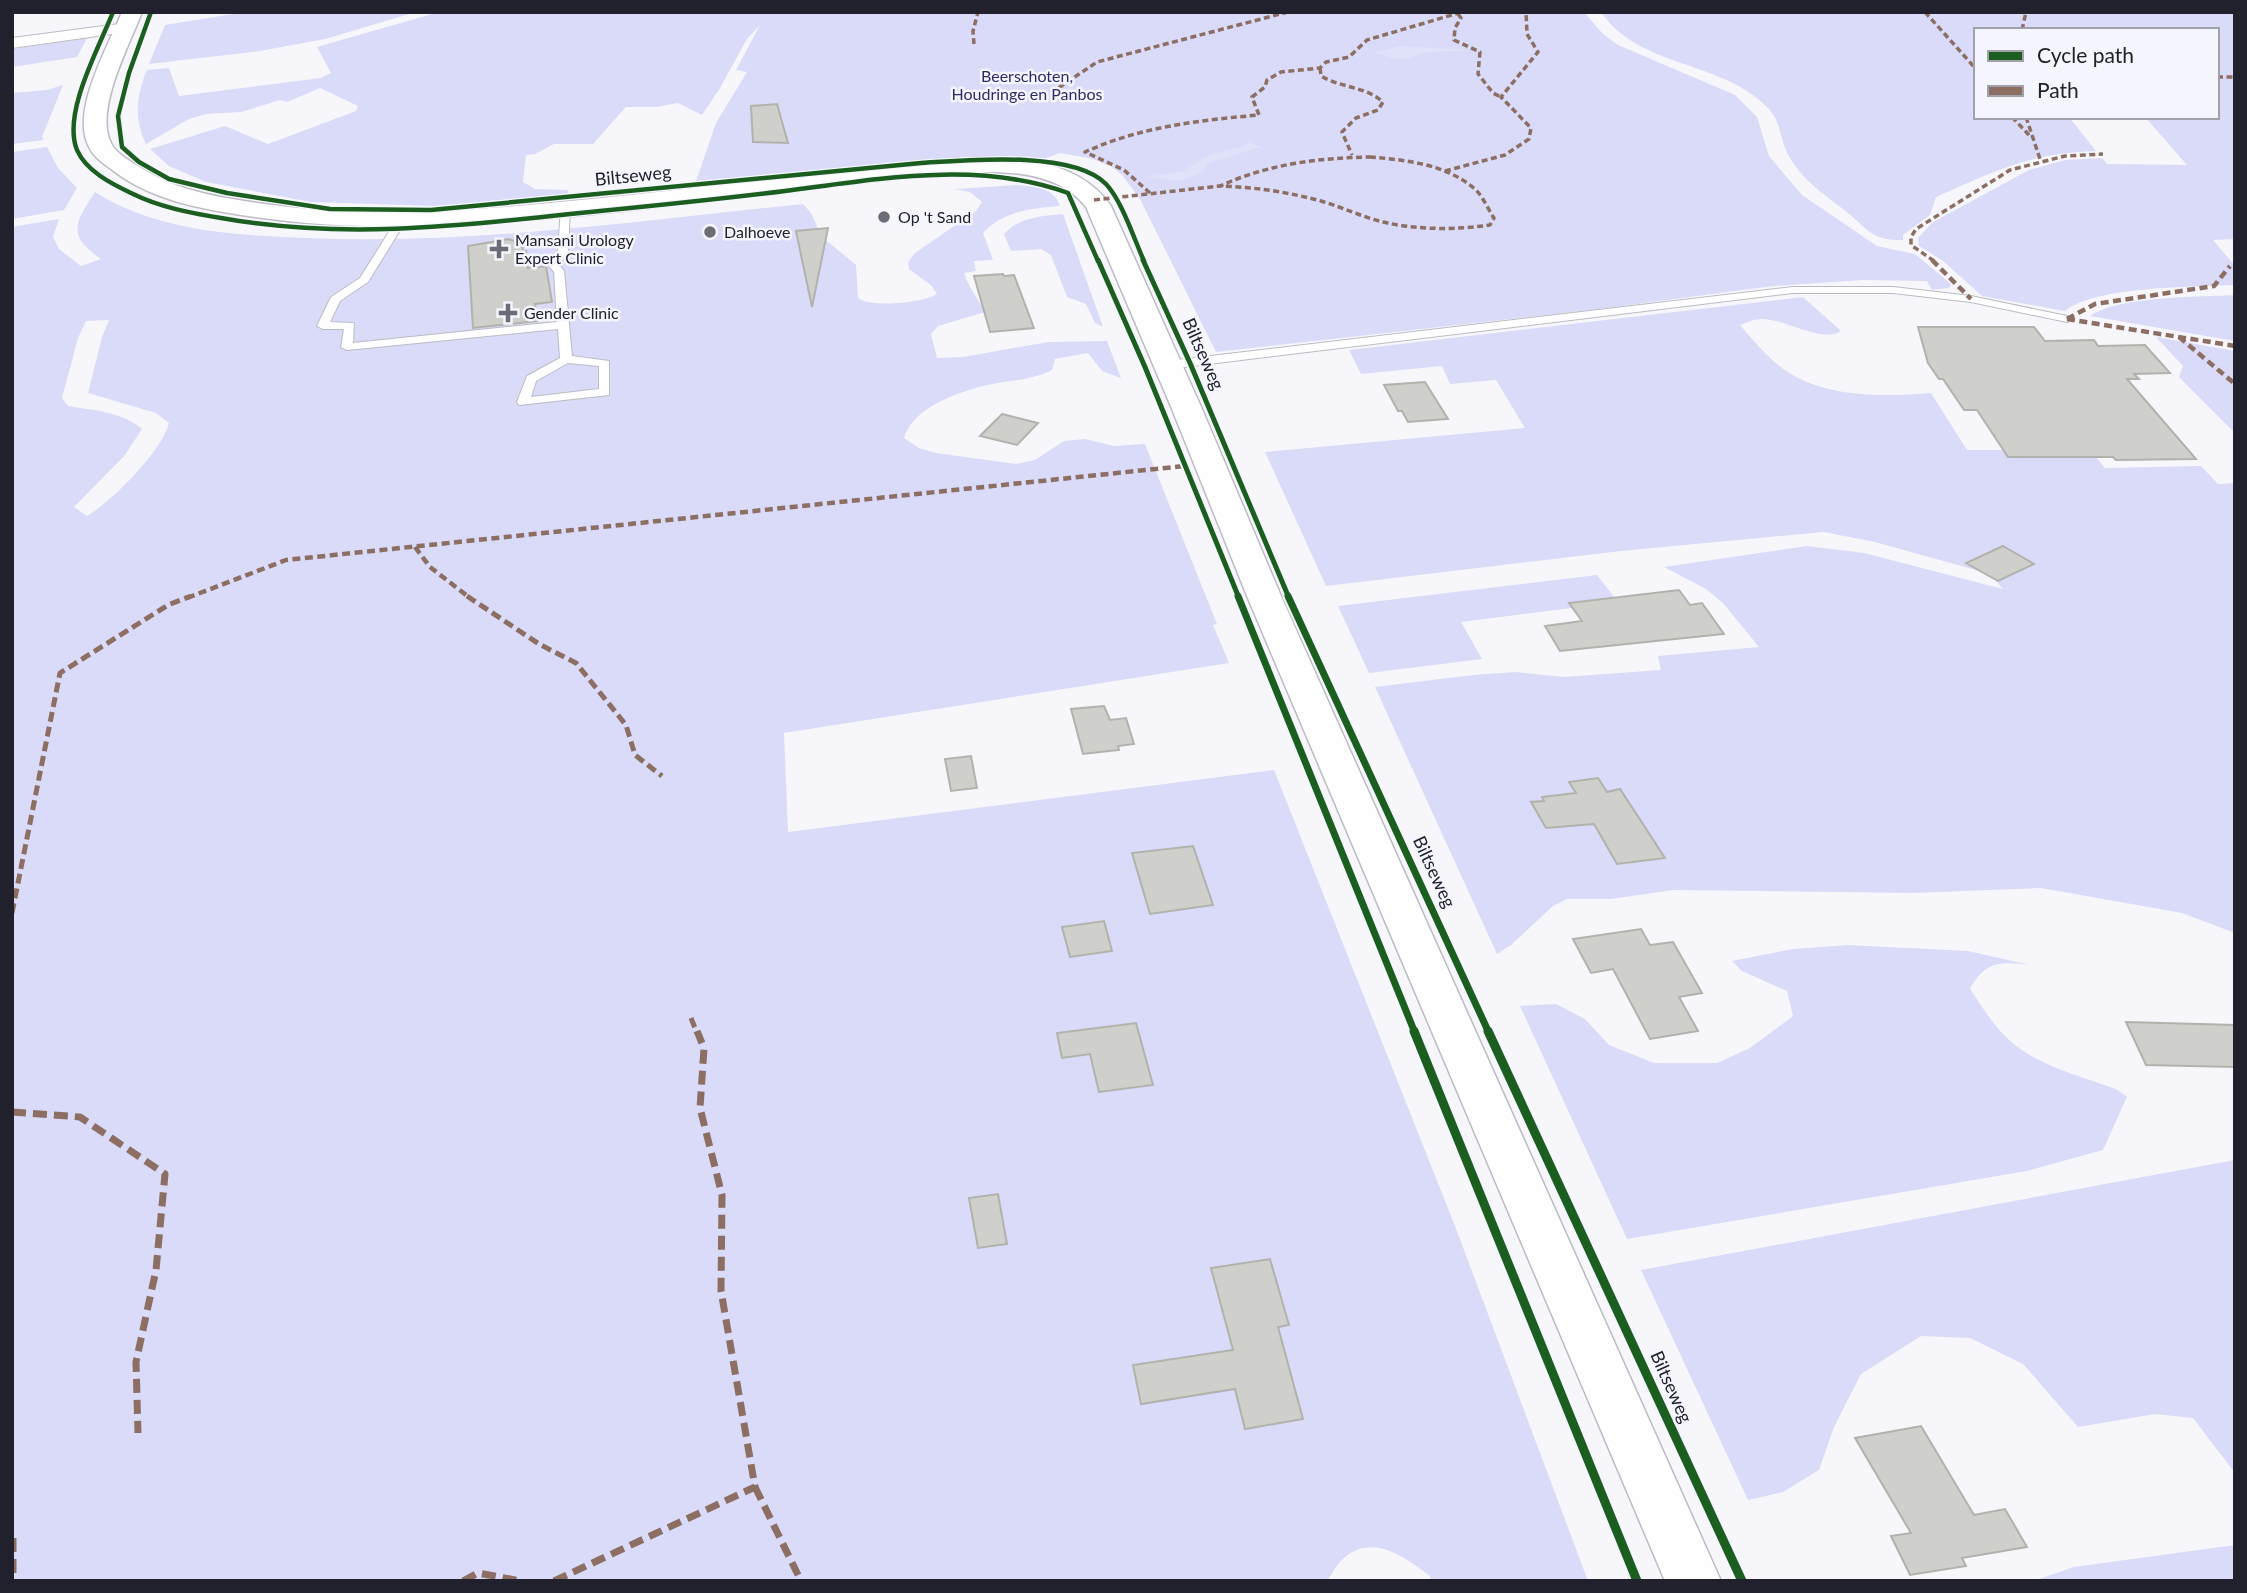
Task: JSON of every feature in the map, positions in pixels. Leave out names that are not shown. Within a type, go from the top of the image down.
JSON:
[{"type":"street","points":[[12,44],[129,20]]},
{"type":"street","name":"Biltseweg","points":[[129,20],[98,103],[94,122],[100,147],[137,178],[181,197],[279,215],[402,219],[565,208],[951,168],[1010,168],[1057,176],[1076,182],[1088,192],[1098,206],[1168,365],[1264,596],[1693,1581]]},
{"type":"lane","points":[[565,208],[563,252],[553,265],[559,271],[566,359]]},
{"type":"lane","points":[[402,219],[364,280],[335,299],[330,307],[323,326],[350,325],[347,347],[562,325]]},
{"type":"lane","points":[[1168,365],[1793,290],[1893,290],[1971,299],[2067,319]]},
{"type":"lane","points":[[566,359],[605,363],[605,392],[523,402],[530,379],[566,359]]},
{"type":"green space","points":[[245,12],[416,12],[325,39],[260,51],[149,64],[165,25]]},
{"type":"green space","name":"Beerschoten, Houdringe en Panbos","points":[[439,12],[1584,12],[1603,34],[1618,45],[1735,95],[1757,117],[1769,156],[1802,195],[1877,246],[1915,254],[1951,284],[1949,288],[1932,290],[1927,281],[1863,280],[1773,286],[1599,309],[1216,352],[1140,199],[1122,175],[1111,166],[1089,158],[1060,153],[1041,160],[1005,156],[696,181],[716,123],[747,72],[736,70],[760,25],[747,39],[702,115],[678,103],[656,107],[626,107],[593,144],[554,144],[535,154],[526,155],[523,182],[535,189],[568,190],[568,194],[436,206],[311,202],[206,182],[169,166],[150,149],[225,126],[268,144],[356,111],[358,106],[320,88],[287,102],[280,100],[241,112],[206,114],[189,119],[146,144],[142,135],[138,107],[147,70],[169,68],[179,96],[321,78],[331,73],[317,47]]},
{"type":"green space","points":[[1601,12],[2235,12],[2235,239],[2213,240],[2235,266],[2235,285],[2121,292],[2079,303],[2065,311],[1982,296],[1943,261],[1919,246],[1918,238],[1933,222],[2029,170],[2065,160],[2102,158],[2107,164],[2187,165],[2147,119],[2219,119],[2219,28],[1974,28],[1974,119],[2071,119],[2096,151],[2051,155],[2013,165],[1936,197],[1930,215],[1903,235],[1903,240],[1883,238],[1870,232],[1809,182],[1790,158],[1771,112],[1747,91],[1636,44],[1617,30]]},
{"type":"green space","points":[[87,38],[77,57],[12,67],[12,49]]},
{"type":"green space","points":[[63,85],[42,137],[44,140],[12,144],[12,93],[47,90]]},
{"type":"green space","points":[[47,147],[58,168],[77,188],[64,210],[12,219],[12,152]]},
{"type":"green space","points":[[1030,186],[1053,195],[1060,206],[1009,215],[983,233],[993,260],[974,261],[976,271],[964,273],[985,312],[938,326],[931,334],[937,358],[963,357],[1048,342],[1107,341],[1121,378],[1102,371],[1088,353],[1055,359],[1052,370],[1044,374],[983,386],[936,404],[916,418],[904,438],[919,448],[936,453],[1016,464],[1035,460],[1064,441],[1085,439],[1114,446],[1145,444],[1217,624],[1213,625],[1229,663],[784,733],[788,832],[1274,770],[1455,1226],[1588,1581],[1432,1581],[1429,1575],[1399,1555],[1388,1550],[1366,1548],[1341,1560],[1327,1581],[12,1581],[12,227],[59,219],[53,237],[59,249],[81,266],[101,259],[82,243],[77,228],[95,192],[144,215],[196,228],[278,237],[368,239],[492,235],[803,204],[811,213],[822,237],[856,265],[858,298],[873,303],[897,303],[920,300],[937,294],[932,286],[909,269],[908,262],[915,253],[976,211],[982,202],[970,192],[954,189]],"holes":[[[109,320],[88,393],[156,413],[169,423],[147,461],[109,499],[87,516],[74,507],[125,455],[142,429],[117,415],[68,406],[62,398],[78,338],[86,321]]]},
{"type":"green space","points":[[1063,214],[1103,327],[1095,323],[1086,304],[1067,297],[1051,255],[1041,249],[1011,251],[1004,234],[1024,221]]},
{"type":"green space","points":[[2235,295],[2235,341],[2090,316],[2103,309],[2139,301]]},
{"type":"green space","points":[[1803,297],[1841,331],[1833,334],[1813,333],[1761,319],[1740,325],[1760,348],[1798,378],[1815,385],[1854,393],[1931,393],[1967,450],[2090,450],[2105,468],[2201,466],[2218,484],[2235,483],[2235,933],[2182,913],[2041,888],[1913,893],[1673,890],[1611,899],[1567,899],[1553,906],[1511,945],[1497,954],[1375,687],[1515,672],[1564,677],[1661,670],[1658,656],[1759,647],[1723,603],[1706,589],[1664,567],[1807,546],[1864,553],[2003,589],[1990,574],[1875,542],[1824,532],[1621,551],[1326,586],[1265,452],[1525,428],[1496,380],[1450,384],[1442,366],[1361,374],[1349,350]]},
{"type":"green space","points":[[2156,337],[2235,351],[2235,433],[2179,377],[2183,366]]},
{"type":"green space","points":[[1597,575],[1618,602],[1461,622],[1482,659],[1369,673],[1338,606]]},
{"type":"green space","points":[[1848,945],[1968,951],[2030,965],[1995,965],[1982,973],[1970,989],[2002,1033],[2026,1053],[2064,1071],[2116,1089],[2127,1097],[2103,1150],[2027,1171],[1627,1239],[1520,1006],[1556,1004],[1585,1019],[1609,1045],[1654,1063],[1717,1063],[1750,1048],[1793,1016],[1787,991],[1742,971],[1732,961],[1793,949]]},
{"type":"green space","points":[[2235,1160],[2235,1473],[2193,1418],[2155,1414],[2078,1427],[2023,1364],[1970,1338],[1921,1336],[1861,1374],[1834,1427],[1819,1470],[1783,1492],[1748,1500],[1641,1270]]},
{"type":"green space","points":[[2235,1545],[2235,1581],[2033,1581],[2074,1567]]},
{"type":"shaded area","points":[[1400,46],[1474,50],[1427,52],[1402,60],[1373,53]]},
{"type":"shaded area","points":[[1248,142],[1261,147],[1209,163],[1202,172],[1180,181],[1146,177],[1183,171],[1210,154],[1242,147]]},
{"type":"building","points":[[777,104],[788,143],[753,142],[751,106]]},
{"type":"building","points":[[828,228],[812,307],[796,231]]},
{"type":"building","points":[[508,239],[522,243],[528,268],[546,266],[552,302],[535,304],[537,321],[473,328],[468,246]]},
{"type":"building","points":[[1014,275],[1034,328],[990,332],[974,276]]},
{"type":"building","points":[[1918,327],[2034,327],[2045,341],[2094,340],[2098,346],[2145,345],[2170,373],[2134,374],[2139,379],[2127,379],[2196,459],[2008,457],[1977,410],[1964,410],[1943,379],[1939,379],[1928,363]]},
{"type":"building","points":[[1425,382],[1448,419],[1408,422],[1402,411],[1398,411],[1384,385]]},
{"type":"building","points":[[1002,414],[1038,423],[1017,445],[980,436]]},
{"type":"building","points":[[2003,546],[2034,564],[1998,581],[1966,563]]},
{"type":"building","points":[[1679,590],[1690,605],[1702,603],[1724,634],[1560,651],[1545,626],[1582,621],[1569,603]]},
{"type":"building","points":[[1104,706],[1110,720],[1126,718],[1134,744],[1118,746],[1119,750],[1083,754],[1071,709]]},
{"type":"building","points":[[971,756],[977,788],[951,791],[945,759]]},
{"type":"building","points":[[1598,778],[1607,792],[1620,789],[1665,858],[1617,864],[1594,824],[1546,828],[1531,802],[1544,801],[1542,797],[1576,793],[1569,782]]},
{"type":"building","points":[[1193,846],[1213,905],[1150,914],[1132,853]]},
{"type":"building","points":[[1104,921],[1112,951],[1070,957],[1062,927]]},
{"type":"building","points":[[1641,929],[1650,945],[1673,942],[1702,993],[1679,997],[1698,1031],[1650,1039],[1613,969],[1591,973],[1573,939]]},
{"type":"building","points":[[2126,1022],[2235,1025],[2235,1067],[2146,1065]]},
{"type":"building","points":[[1136,1023],[1153,1085],[1099,1092],[1090,1054],[1062,1058],[1057,1033]]},
{"type":"building","points":[[998,1194],[1007,1244],[978,1248],[969,1198]]},
{"type":"building","points":[[1270,1259],[1289,1325],[1278,1327],[1303,1419],[1245,1429],[1235,1389],[1141,1404],[1133,1365],[1233,1350],[1211,1268]]},
{"type":"building","points":[[1921,1426],[1974,1515],[2005,1509],[2027,1547],[1962,1558],[1966,1566],[1910,1575],[1891,1536],[1911,1533],[1855,1438]]},
{"type":"marked path","points":[[974,44],[973,31],[978,12]]},
{"type":"marked path","points":[[1051,93],[1097,62],[1288,12]]},
{"type":"marked path","points":[[1150,193],[1124,170],[1085,152],[1104,143],[1193,121],[1259,115],[1252,97],[1265,87],[1267,80],[1281,72],[1320,68],[1326,62],[1349,57],[1367,40],[1462,12]]},
{"type":"marked path","points":[[1445,171],[1505,155],[1529,139],[1531,128],[1501,97],[1538,52],[1527,34],[1526,12]]},
{"type":"marked path","points":[[1925,12],[1974,67]]},
{"type":"marked path","points":[[2022,28],[2026,12]]},
{"type":"marked path","points":[[1458,14],[1461,18],[1455,28],[1454,40],[1480,52],[1478,74],[1493,93],[1501,97]]},
{"type":"marked path","points":[[1320,68],[1321,76],[1328,80],[1369,92],[1383,102],[1378,110],[1356,118],[1342,132],[1352,155]]},
{"type":"marked path","points":[[2219,77],[2235,77]]},
{"type":"marked path","points":[[2014,119],[2029,135]]},
{"type":"marked path","points":[[2027,119],[2041,162]]},
{"type":"marked path","points":[[1971,299],[1935,262],[1911,245],[1911,237],[1916,229],[2010,170],[2065,156],[2103,154]]},
{"type":"marked path","points":[[1094,200],[1220,186],[1253,187],[1321,201],[1383,222],[1416,227],[1467,228],[1490,225],[1494,218],[1477,191],[1448,172],[1412,161],[1370,157],[1326,158],[1285,164],[1248,174],[1220,186]]},
{"type":"marked path","points":[[2067,319],[2095,304],[2214,286],[2230,266]]},
{"type":"marked path","points":[[2067,319],[2235,346]]},
{"type":"marked path","points":[[2179,337],[2235,384]]},
{"type":"marked path","points":[[12,913],[60,673],[168,605],[286,560],[1184,466]]},
{"type":"marked path","points":[[415,547],[430,567],[452,586],[539,644],[576,663],[626,725],[635,755],[662,776]]},
{"type":"marked path","points":[[554,1581],[755,1487],[721,1291],[722,1195],[700,1108],[704,1048],[691,1018]]},
{"type":"marked path","points":[[12,1112],[80,1117],[165,1174],[156,1270],[136,1362],[138,1433]]},
{"type":"marked path","points":[[755,1487],[801,1581]]},
{"type":"marked path","points":[[13,1538],[13,1581]]},
{"type":"marked path","points":[[463,1581],[478,1573],[521,1581]]},
{"type":"cycle path","points":[[113,12],[73,120],[72,131],[78,151],[107,182],[145,200],[191,213],[242,222],[295,227],[390,230],[505,221],[910,177],[999,176],[1037,182],[1068,193],[1145,367],[1637,1581]]},
{"type":"cycle path","points":[[151,12],[129,73],[118,116],[122,147],[139,162],[169,179],[227,193],[330,209],[431,210],[921,163],[989,160],[1042,162],[1066,166],[1087,172],[1104,182],[1116,200],[1190,363],[1287,594],[1742,1581]]},
{"type":"place","name":"Op 't Sand","points":[[884,217]]},
{"type":"place","name":"Dalhoeve","points":[[710,232]]},
{"type":"place","name":"Mansani Urology Expert Clinic","points":[[499,249]]},
{"type":"place","name":"Gender Clinic","points":[[508,313]]}]
